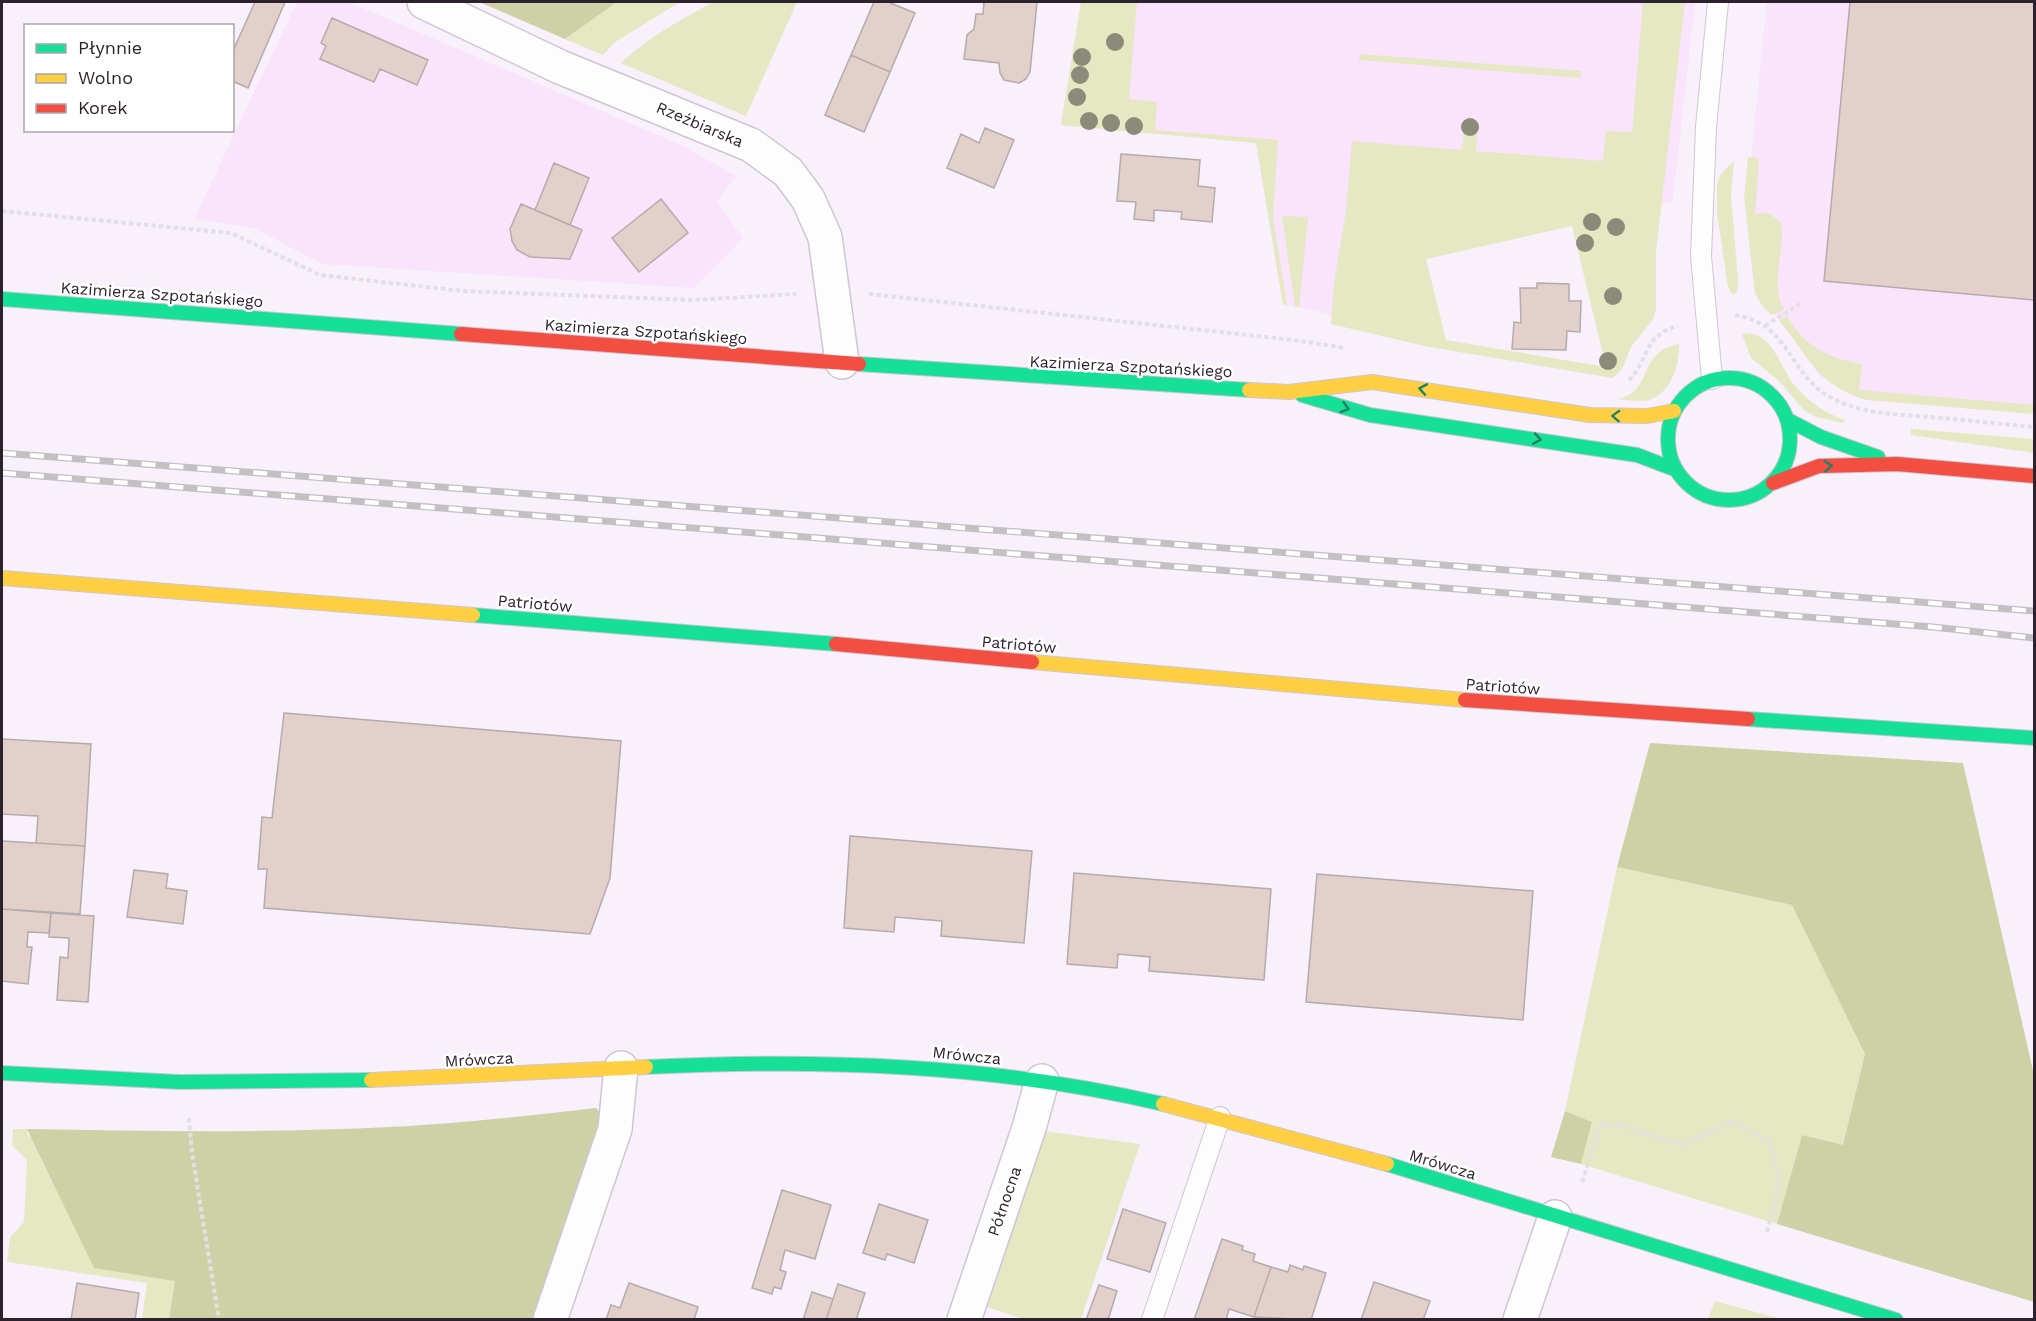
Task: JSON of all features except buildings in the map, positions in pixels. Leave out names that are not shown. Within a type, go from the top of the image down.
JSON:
[{"type":"main road","name":"Kazimierza Szpotańskiego","points":[[2,299],[842,362],[1289,392],[1372,382],[1590,415],[1647,416],[1674,411]]},
{"type":"main road","points":[[1773,483],[1785,465],[1791,443],[1788,420],[1777,399],[1760,385],[1738,377],[1712,379],[1690,391],[1674,411],[1669,423],[1668,449],[1674,469],[1690,487],[1710,497],[1732,500],[1754,495],[1773,483],[1819,466],[1897,464],[2034,476]]},
{"type":"main road","name":"Kazimierza Szpotańskiego","points":[[1289,392],[1370,415],[1637,455],[1674,469]]},
{"type":"main road","points":[[1788,420],[1821,437],[1897,464]]},
{"type":"main road","name":"Patriotów","points":[[2,578],[753,637],[1475,701],[2034,738]]},
{"type":"main road","name":"Mrówcza","points":[[2,1073],[140,1083],[315,1082],[621,1068],[834,1062],[928,1067],[1042,1081],[1154,1101],[1220,1117],[1896,1320]]},
{"type":"street","name":"Rzeźbiarska","points":[[424,2],[560,67],[751,145],[788,171],[808,199],[825,237],[842,362]]},
{"type":"street","points":[[550,1320],[615,1129],[621,1068]]},
{"type":"street","name":"Północna","points":[[964,1320],[1029,1128],[1042,1081]]},
{"type":"street","points":[[1520,1320],[1555,1217]]},
{"type":"lane","points":[[1712,379],[1701,256],[1706,127],[1718,2]]},
{"type":"lane","points":[[1152,1320],[1220,1117]]},
{"type":"path","points":[[2,211],[231,233],[320,275],[462,291],[693,300],[833,291],[1294,340],[1348,348]]},
{"type":"path","points":[[1765,326],[1800,304]]},
{"type":"path","points":[[1622,387],[1637,372],[1643,355],[1655,336],[1674,327],[1736,315],[1756,320],[1765,326],[1783,342],[1806,378],[1828,396],[1862,410],[2034,427]]},
{"type":"path","points":[[189,1118],[219,1320]]},
{"type":"path","points":[[1582,1182],[1601,1125],[1619,1125],[1682,1145],[1733,1121],[1769,1142],[1778,1166],[1780,1181],[1767,1232]]},
{"type":"shaded area","points":[[297,2],[349,2],[683,146],[736,176],[717,202],[743,238],[694,288],[322,264],[254,228],[194,219]]},
{"type":"shaded area","points":[[1081,2],[1695,2],[1673,201],[1427,259],[1334,315],[1283,304],[1256,143],[1061,125]]},
{"type":"shaded area","points":[[1767,2],[2034,2],[2034,414],[1867,400],[1851,395],[1819,375],[1765,300],[1759,285],[1750,169]]},
{"type":"green space","points":[[479,2],[617,2],[565,39]]},
{"type":"green space","points":[[617,2],[680,2],[615,42],[603,55],[565,39]]},
{"type":"green space","points":[[713,2],[797,2],[746,116],[621,63],[654,37]]},
{"type":"green space","points":[[1081,2],[1137,2],[1129,99],[1157,102],[1155,130],[1278,140],[1273,217],[1287,305],[1283,304],[1256,143],[1061,125]]},
{"type":"green space","points":[[1643,2],[1685,2],[1656,252],[1656,309],[1653,319],[1631,347],[1622,369],[1613,378],[1429,347],[1331,324],[1334,283],[1346,211],[1352,141],[1462,150],[1465,122],[1478,123],[1476,151],[1603,161],[1606,131],[1632,132]],"holes":[[[1572,226],[1606,367],[1446,340],[1426,259]]]},
{"type":"green space","points":[[1360,54],[1581,71],[1580,78],[1359,60]]},
{"type":"green space","points":[[1748,157],[1758,158],[1759,163],[1755,214],[1769,213],[1781,223],[1778,289],[1784,310],[1772,315],[1763,307],[1755,293],[1744,197]]},
{"type":"green space","points":[[1734,161],[1731,195],[1738,280],[1737,292],[1733,295],[1728,287],[1717,213],[1717,185],[1720,175]]},
{"type":"green space","points":[[1282,216],[1308,217],[1299,307],[1295,307]]},
{"type":"green space","points":[[1787,316],[1801,335],[1818,349],[1839,359],[1862,364],[1859,390],[2034,405],[2034,414],[1867,400],[1849,393],[1824,378],[1779,321]]},
{"type":"green space","points":[[1742,334],[1753,334],[1768,343],[1800,392],[1824,410],[1845,420],[1843,423],[1816,417],[1804,410],[1779,381],[1751,358]]},
{"type":"green space","points":[[1679,344],[1676,369],[1663,392],[1645,401],[1618,399],[1629,395],[1637,388],[1656,355]]},
{"type":"green space","points":[[1911,429],[2034,439],[2034,453],[1911,435]]},
{"type":"green space","points":[[1650,743],[1963,763],[2034,1075],[2034,1302],[1777,1224],[1802,1135],[1843,1145],[1865,1054],[1792,905],[1617,867]]},
{"type":"green space","points":[[1617,867],[1792,905],[1865,1054],[1843,1146],[1802,1135],[1777,1224],[1581,1164],[1592,1122],[1565,1111]]},
{"type":"green space","points":[[596,1108],[604,1117],[535,1320],[169,1319],[175,1281],[94,1268],[27,1129],[223,1131],[374,1128],[469,1122]]},
{"type":"green space","points":[[1565,1111],[1592,1122],[1581,1164],[1551,1157]]},
{"type":"green space","points":[[13,1129],[27,1129],[27,1134],[176,1281],[169,1319],[142,1319],[147,1283],[7,1262],[10,1237],[24,1222],[27,1160],[12,1145]]},
{"type":"green space","points":[[1043,1131],[1140,1144],[1081,1319],[1024,1319],[986,1307]]},
{"type":"green space","points":[[1715,1301],[1781,1319],[1708,1319]]},
{"type":"railway","points":[[2,453],[2034,611]]},
{"type":"railway","points":[[2,473],[1933,627],[2034,638]]},
{"type":"traffic: fast","points":[[2,299],[461,334]]},
{"type":"traffic: fast","points":[[859,364],[1249,390]]},
{"type":"traffic: fast","points":[[1729,378],[1752,382],[1772,396],[1786,416],[1790,439],[1786,462],[1772,482],[1752,496],[1729,500],[1706,496],[1686,482],[1672,462],[1668,439],[1672,416],[1686,396],[1706,382],[1729,378]]},
{"type":"traffic: fast","points":[[1302,395],[1370,415],[1637,455],[1674,469]]},
{"type":"traffic: fast","points":[[1788,420],[1821,437],[1878,457]]},
{"type":"traffic: fast","points":[[473,615],[836,644]]},
{"type":"traffic: fast","points":[[1748,719],[2034,738]]},
{"type":"traffic: fast","points":[[646,1067],[776,1064],[906,1068],[1035,1080],[1163,1104]]},
{"type":"traffic: fast","points":[[2,1073],[180,1082],[371,1080]]},
{"type":"traffic: fast","points":[[1387,1164],[1896,1320]]},
{"type":"traffic: slow","points":[[1249,390],[1289,392],[1372,382],[1590,415],[1647,416],[1674,411]]},
{"type":"traffic: slow","points":[[2,578],[473,615]]},
{"type":"traffic: slow","points":[[1032,662],[1465,700]]},
{"type":"traffic: slow","points":[[371,1080],[646,1067]]},
{"type":"traffic: slow","points":[[1163,1104],[1387,1164]]},
{"type":"traffic: jam","points":[[461,334],[859,364]]},
{"type":"traffic: jam","points":[[1773,483],[1819,466],[1897,464],[2034,476]]},
{"type":"traffic: jam","points":[[836,644],[1032,662]]},
{"type":"traffic: jam","points":[[1465,700],[1748,719]]}]
